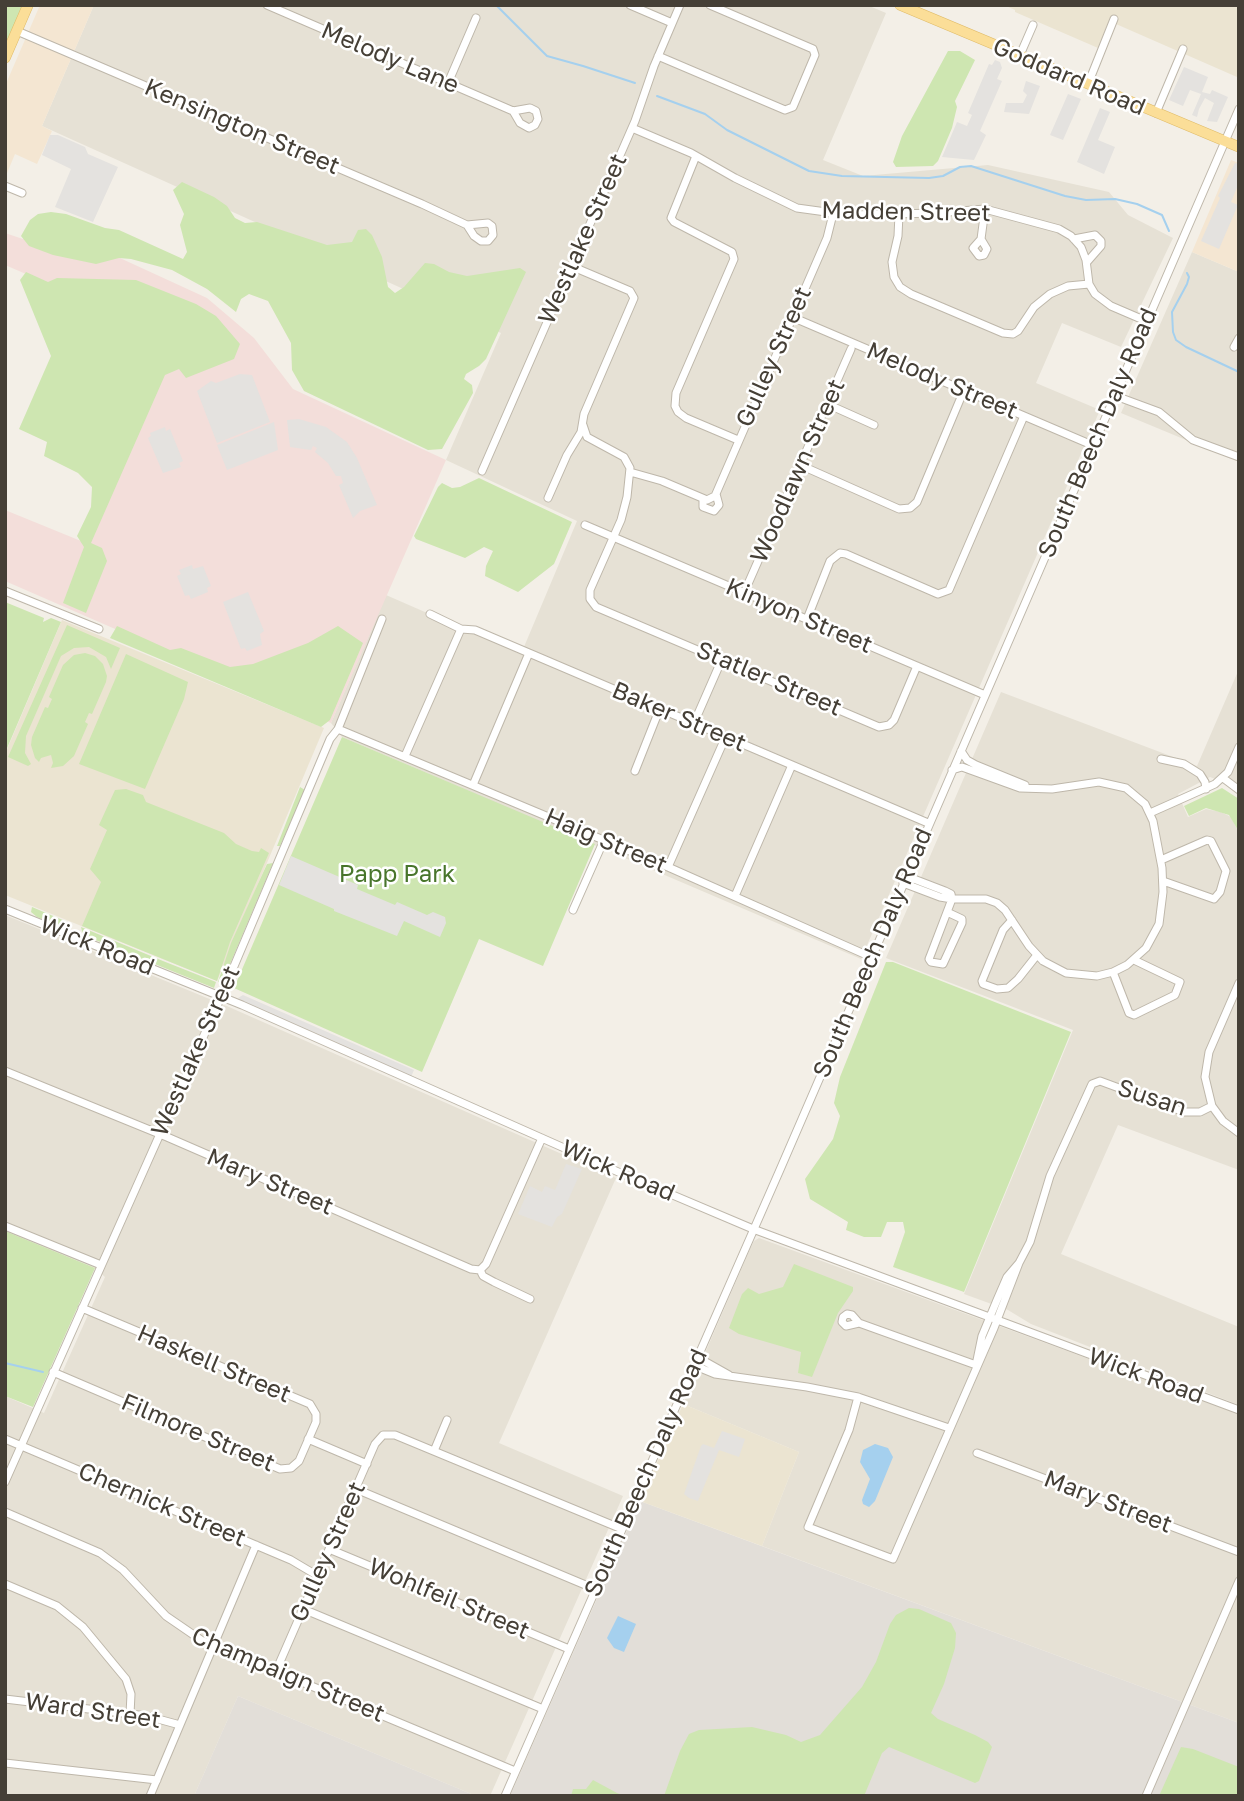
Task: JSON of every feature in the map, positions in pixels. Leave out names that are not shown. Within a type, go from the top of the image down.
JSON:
[{"type":"main road","points":[[5,58],[27,5]]},
{"type":"main road","name":"Goddard Road","points":[[900,5],[1239,147]]},
{"type":"street","name":"Melody Lane","points":[[267,5],[513,111]]},
{"type":"street","points":[[630,5],[672,23]]},
{"type":"street","name":"Westlake Street","points":[[482,471],[632,128],[680,5]]},
{"type":"street","points":[[658,56],[785,110],[789,109],[794,104],[815,55],[812,48],[710,5]]},
{"type":"street","points":[[448,83],[476,18]]},
{"type":"street","points":[[1088,84],[1114,19]]},
{"type":"street","points":[[1020,55],[1033,25]]},
{"type":"street","name":"Kensington Street","points":[[17,31],[467,225]]},
{"type":"street","points":[[1156,113],[1182,49]]},
{"type":"street","name":"South Beech Daly Road","points":[[505,1796],[1239,109]]},
{"type":"street","name":"Madden Street","points":[[632,128],[696,156],[791,206],[833,214],[900,214],[985,209],[1059,229],[1074,239],[1095,235],[1101,241],[1101,246],[1087,262]]},
{"type":"street","points":[[696,156],[671,215],[672,220],[732,252],[734,256],[676,393],[675,405],[678,412],[686,418],[738,440]]},
{"type":"street","points":[[5,186],[22,193]]},
{"type":"street","points":[[981,239],[985,209]]},
{"type":"street","name":"Gulley Street","points":[[630,472],[710,498],[827,238],[833,214]]},
{"type":"street","points":[[900,214],[892,267],[900,287],[911,295],[1003,334],[1018,331],[1034,307],[1050,294],[1068,286],[1089,284]]},
{"type":"street","points":[[1074,239],[1083,251],[1089,284],[1095,294],[1105,303],[1146,321]]},
{"type":"street","points":[[572,266],[630,291],[634,300],[584,414],[583,425],[584,434],[591,440],[624,457],[629,463],[625,506],[614,537]]},
{"type":"street","name":"Melody Street","points":[[792,317],[1092,444]]},
{"type":"street","points":[[1234,347],[1239,338]]},
{"type":"street","name":"Woodlawn Street","points":[[744,593],[851,349]]},
{"type":"street","points":[[800,465],[899,509],[910,508],[917,502],[964,390]]},
{"type":"street","points":[[1113,395],[1158,412],[1193,440],[1239,457]]},
{"type":"street","points":[[827,404],[874,425]]},
{"type":"street","points":[[807,619],[830,561],[840,553],[938,594],[949,590],[1024,416]]},
{"type":"street","points":[[548,498],[583,425]]},
{"type":"street","name":"Kinyon Street","points":[[585,525],[985,695]]},
{"type":"street","name":"Statler Street","points":[[614,537],[590,590],[590,599],[598,608],[881,727],[889,726],[894,720],[916,666]]},
{"type":"street","points":[[5,591],[99,629]]},
{"type":"street","name":"Baker Street","points":[[430,614],[461,629],[475,630],[928,823]]},
{"type":"street","name":"Westlake Street","points":[[5,1482],[221,997],[383,620]]},
{"type":"street","points":[[405,756],[461,629]]},
{"type":"street","points":[[474,785],[528,653]]},
{"type":"street","points":[[694,723],[722,659]]},
{"type":"street","points":[[635,771],[660,708]]},
{"type":"street","name":"Haig Street","points":[[338,729],[668,867],[872,957]]},
{"type":"street","points":[[668,867],[726,736]]},
{"type":"street","points":[[1150,813],[1206,789],[1223,778],[1233,765],[1239,747]]},
{"type":"street","points":[[961,751],[967,760],[976,765],[1032,788]]},
{"type":"street","points":[[1161,759],[1184,764],[1200,775],[1206,789]]},
{"type":"street","points":[[735,896],[792,765]]},
{"type":"street","points":[[904,879],[940,897],[993,901],[1005,910],[1037,955],[1058,970],[1074,975],[1097,976],[1113,972],[1134,960],[1152,939],[1159,924],[1163,881],[1161,860],[1150,813],[1136,795],[1116,784],[1099,782],[1052,789],[1032,788],[1010,786],[962,767],[952,770]]},
{"type":"street","points":[[1223,778],[1239,790]]},
{"type":"street","points":[[1161,860],[1207,840],[1211,841],[1226,871],[1220,892],[1214,899],[1163,881]]},
{"type":"street","points":[[573,910],[604,841]]},
{"type":"street","points":[[947,912],[962,919],[962,923],[943,964],[940,965],[929,959],[952,898]]},
{"type":"street","name":"Wick Road","points":[[5,909],[221,997],[753,1228],[1239,1410]]},
{"type":"street","points":[[1012,920],[1003,930],[983,984],[997,989],[1008,988],[1037,955]]},
{"type":"street","points":[[1113,972],[1129,1013],[1134,1015],[1175,995],[1180,982],[1134,960]]},
{"type":"street","points":[[1212,1106],[1205,1085],[1206,1063],[1239,983]]},
{"type":"street","name":"Mary Street","points":[[5,1071],[160,1134],[471,1269],[480,1270],[483,1276],[530,1298]]},
{"type":"street","name":"Susan","points":[[993,1319],[1037,1223],[1050,1176],[1089,1087],[1094,1082],[1103,1082],[1184,1112],[1200,1112],[1212,1106],[1223,1121],[1239,1133]]},
{"type":"street","points":[[480,1270],[486,1264],[542,1138]]},
{"type":"street","points":[[5,1226],[101,1265]]},
{"type":"street","name":"Haskell Street","points":[[82,1308],[310,1404],[317,1418],[308,1439]]},
{"type":"street","points":[[858,1397],[849,1430],[808,1527],[892,1559],[976,1365],[982,1336],[993,1319]]},
{"type":"street","points":[[859,1323],[976,1365]]},
{"type":"street","points":[[697,1357],[733,1377]]},
{"type":"street","points":[[693,1365],[715,1374],[858,1397],[949,1428]]},
{"type":"street","name":"Filmore Street","points":[[53,1372],[280,1469],[288,1469],[297,1464],[308,1439],[367,1464]]},
{"type":"street","points":[[447,1420],[434,1451],[622,1530]]},
{"type":"street","name":"Gulley Street","points":[[276,1671],[376,1441],[383,1435],[395,1434],[434,1451]]},
{"type":"street","name":"Chernick Street","points":[[5,1439],[291,1560],[318,1576]]},
{"type":"street","name":"Mary Street","points":[[977,1453],[1239,1552]]},
{"type":"street","points":[[356,1489],[595,1589]]},
{"type":"street","name":"Champaign Street","points":[[5,1512],[100,1553],[122,1570],[172,1622],[193,1636],[515,1771]]},
{"type":"street","points":[[150,1796],[256,1545]]},
{"type":"street","name":"Wohlfeil Street","points":[[329,1549],[569,1649]]},
{"type":"street","points":[[1146,1796],[1239,1581]]},
{"type":"street","points":[[5,1584],[57,1606],[83,1627],[122,1671],[131,1694],[130,1714]]},
{"type":"street","points":[[303,1609],[543,1709]]},
{"type":"street","name":"Ward Street","points":[[5,1699],[157,1717],[180,1726]]},
{"type":"street","points":[[5,1763],[157,1780]]},
{"type":"shaded area","points":[[40,5],[94,5],[42,126],[52,131],[37,164],[15,154],[5,178],[5,86]]},
{"type":"shaded area","points":[[94,5],[867,5],[886,13],[823,160],[863,176],[988,165],[1109,192],[1128,215],[1173,238],[1121,347],[1062,323],[1036,383],[1100,410],[861,959],[342,737],[331,723],[386,595],[521,654],[577,521],[446,460],[501,333],[42,126]]},
{"type":"shaded area","points":[[1004,5],[1239,5],[1239,74],[1237,77],[1116,24],[1105,51]]},
{"type":"shaded area","points":[[995,60],[1000,62],[1002,68],[997,79],[1002,81],[980,131],[986,135],[974,160],[942,157],[957,122],[967,126],[972,115],[968,113],[989,64],[992,65]]},
{"type":"shaded area","points":[[1184,67],[1208,77],[1202,92],[1210,94],[1212,90],[1228,97],[1217,122],[1207,121],[1214,103],[1205,98],[1197,117],[1192,115],[1201,94],[1190,90],[1183,106],[1169,100]]},
{"type":"shaded area","points":[[1026,81],[1040,86],[1029,114],[1004,112],[1006,103],[1023,103],[1027,95],[1023,91]]},
{"type":"shaded area","points":[[1068,94],[1081,99],[1063,140],[1050,135]]},
{"type":"shaded area","points":[[1100,108],[1110,112],[1098,140],[1115,147],[1104,174],[1077,162]]},
{"type":"shaded area","points":[[50,135],[58,135],[85,147],[88,154],[118,167],[93,222],[55,207],[71,169],[42,155]]},
{"type":"shaded area","points":[[1231,160],[1239,163],[1239,272],[1192,252]]},
{"type":"shaded area","points":[[1235,163],[1239,164],[1239,183],[1231,202],[1238,205],[1219,249],[1201,241],[1220,198],[1218,196]]},
{"type":"shaded area","points":[[35,219],[207,298],[254,338],[293,389],[446,460],[331,723],[5,581],[5,510],[81,541],[154,385],[47,283],[5,265],[5,233],[23,239]]},
{"type":"shaded area","points":[[1192,252],[1239,272],[1239,462],[1121,413]]},
{"type":"shaded area","points":[[240,374],[252,375],[270,422],[217,443],[197,391],[211,381],[216,383]]},
{"type":"shaded area","points":[[299,419],[326,427],[347,442],[357,458],[377,505],[360,511],[353,518],[339,485],[343,483],[341,476],[336,476],[328,463],[315,452],[317,448],[313,446],[311,450],[290,447],[287,420]]},
{"type":"shaded area","points":[[274,422],[278,450],[227,470],[217,445]]},
{"type":"shaded area","points":[[165,427],[166,431],[170,429],[183,461],[179,463],[181,467],[163,473],[148,438],[150,433]]},
{"type":"shaded area","points":[[192,565],[193,569],[203,566],[211,586],[207,588],[208,592],[191,599],[189,595],[185,596],[177,576],[181,574],[179,570]]},
{"type":"shaded area","points":[[248,592],[264,631],[260,634],[262,645],[247,651],[245,648],[241,649],[223,602]]},
{"type":"shaded area","points":[[62,620],[324,728],[217,981],[5,895],[5,754]]},
{"type":"shaded area","points":[[1239,669],[1239,788],[1210,777],[1178,794],[1188,817],[1206,809],[1221,812],[1231,817],[1239,833],[1239,1170],[1118,1125],[1061,1254],[1239,1327],[1239,1405],[1031,1324],[1008,1310],[964,1294],[1073,1030],[886,958],[1001,692],[1197,766]]},
{"type":"shaded area","points":[[291,856],[358,885],[357,889],[395,905],[397,902],[427,915],[433,912],[445,917],[446,923],[440,937],[404,921],[397,936],[279,885]]},
{"type":"shaded area","points":[[5,915],[229,1007],[616,1178],[499,1443],[623,1496],[490,1796],[476,1796],[238,1696],[194,1796],[5,1795],[5,1396],[44,1413],[105,1277],[95,1268],[5,1231]]},
{"type":"shaded area","points":[[243,995],[414,1070],[411,1077],[247,1004],[238,998]]},
{"type":"shaded area","points":[[566,1164],[582,1169],[562,1214],[557,1217],[552,1227],[518,1214],[530,1186],[542,1192],[545,1186],[555,1190]]},
{"type":"shaded area","points":[[759,1238],[1239,1414],[1239,1723],[762,1546],[799,1452],[683,1404],[750,1249]]},
{"type":"shaded area","points":[[683,1404],[799,1452],[762,1546],[640,1501]]},
{"type":"shaded area","points":[[722,1431],[745,1439],[739,1457],[719,1450],[698,1501],[689,1498],[684,1494],[701,1446],[703,1444],[714,1448]]},
{"type":"shaded area","points":[[640,1501],[1239,1723],[1239,1796],[510,1796]]},
{"type":"shaded area","points":[[238,1696],[476,1796],[194,1796]]},
{"type":"green space","points":[[5,5],[23,5],[5,46]]},
{"type":"green space","points":[[948,51],[960,51],[975,60],[955,101],[957,107],[952,128],[938,161],[933,166],[896,167],[893,162],[902,136]]},
{"type":"green space","points":[[182,182],[214,197],[227,206],[235,218],[245,223],[257,222],[327,245],[352,242],[358,230],[366,229],[372,235],[382,257],[388,287],[395,293],[404,287],[425,263],[467,276],[520,268],[526,272],[486,359],[466,374],[464,379],[472,385],[473,393],[442,449],[428,450],[304,391],[292,370],[291,343],[268,301],[249,294],[241,299],[236,312],[207,289],[172,270],[131,259],[119,258],[96,264],[53,255],[29,246],[21,236],[30,220],[38,214],[66,214],[105,228],[119,230],[183,259],[187,252],[180,225],[184,214],[173,190]]},
{"type":"green space","points":[[26,272],[48,282],[57,278],[136,280],[196,304],[216,316],[240,344],[234,359],[186,378],[179,369],[165,375],[91,543],[102,548],[107,561],[86,613],[63,603],[84,547],[77,536],[91,507],[92,487],[78,473],[44,456],[47,442],[19,429],[51,356],[20,280]]},
{"type":"green space","points":[[479,478],[572,522],[554,564],[518,592],[485,576],[493,551],[484,547],[465,558],[414,536],[442,483],[452,488],[460,487]]},
{"type":"green space","points":[[5,602],[44,618],[43,622],[51,618],[61,622],[5,753]]},
{"type":"green space","points":[[67,625],[120,648],[111,669],[106,657],[89,647],[74,648],[61,656],[26,736],[25,753],[31,764],[28,766],[8,757]]},
{"type":"green space","points":[[117,626],[170,650],[181,648],[230,667],[253,664],[308,643],[338,626],[363,643],[330,720],[321,727],[110,638]]},
{"type":"green space","points":[[85,653],[95,656],[103,664],[106,682],[92,714],[89,713],[85,722],[88,724],[74,756],[63,766],[51,768],[51,755],[41,758],[39,762],[35,758],[31,745],[32,737],[45,707],[48,708],[52,699],[49,697],[63,665],[74,655]]},
{"type":"green space","points":[[126,654],[188,682],[184,699],[145,789],[79,764]]},
{"type":"green space","name":"Papp Park","points":[[342,737],[595,844],[543,966],[479,939],[422,1072],[234,988]]},
{"type":"green space","points":[[300,787],[305,790],[280,846],[277,846]]},
{"type":"green space","points":[[1222,788],[1239,799],[1239,832],[1229,815],[1206,808],[1189,816],[1184,806]]},
{"type":"green space","points":[[126,789],[143,795],[146,802],[224,833],[236,844],[252,851],[259,852],[261,848],[269,853],[230,942],[217,981],[82,926],[101,882],[90,869],[107,830],[99,825],[115,790]]},
{"type":"green space","points":[[273,863],[222,983],[218,982],[231,943],[267,864]]},
{"type":"green space","points":[[32,907],[72,924],[71,927],[65,928],[37,917],[31,912]]},
{"type":"green space","points":[[81,927],[216,982],[214,988],[83,935]]},
{"type":"green space","points":[[886,962],[893,962],[1071,1032],[964,1292],[893,1267],[905,1232],[903,1222],[887,1222],[881,1237],[864,1237],[846,1230],[848,1222],[810,1199],[805,1179],[833,1139],[840,1116],[834,1103],[840,1077]]},
{"type":"green space","points":[[5,1231],[95,1268],[33,1407],[5,1396]]},
{"type":"green space","points":[[794,1264],[853,1287],[838,1313],[812,1377],[798,1373],[801,1352],[739,1334],[729,1328],[742,1294],[748,1288],[759,1294],[783,1287]]},
{"type":"green space","points":[[909,1608],[919,1609],[951,1623],[956,1633],[955,1648],[944,1684],[931,1713],[938,1719],[988,1742],[992,1747],[979,1781],[975,1783],[889,1747],[882,1753],[864,1796],[664,1796],[689,1734],[699,1730],[752,1727],[786,1735],[801,1742],[820,1735],[862,1687],[876,1662],[890,1624],[896,1615]]},
{"type":"green space","points":[[1181,1747],[1239,1767],[1239,1796],[1159,1796]]},
{"type":"green space","points":[[593,1780],[625,1796],[571,1796],[573,1789],[586,1789]]},
{"type":"water","points":[[875,1444],[888,1448],[893,1457],[875,1501],[869,1507],[863,1504],[862,1500],[870,1479],[860,1462],[863,1450]]},
{"type":"water","points":[[618,1616],[636,1624],[624,1652],[614,1648],[607,1638]]},
{"type":"waterway","points":[[496,5],[547,56],[635,83]]},
{"type":"waterway","points":[[657,96],[705,114],[727,130],[809,171],[842,176],[929,178],[971,166],[1065,196],[1086,200],[1115,199],[1137,204],[1162,215],[1169,231]]},
{"type":"waterway","points":[[1187,273],[1187,284],[1172,312],[1176,340],[1239,372]]},
{"type":"waterway","points":[[5,1363],[43,1372]]}]
